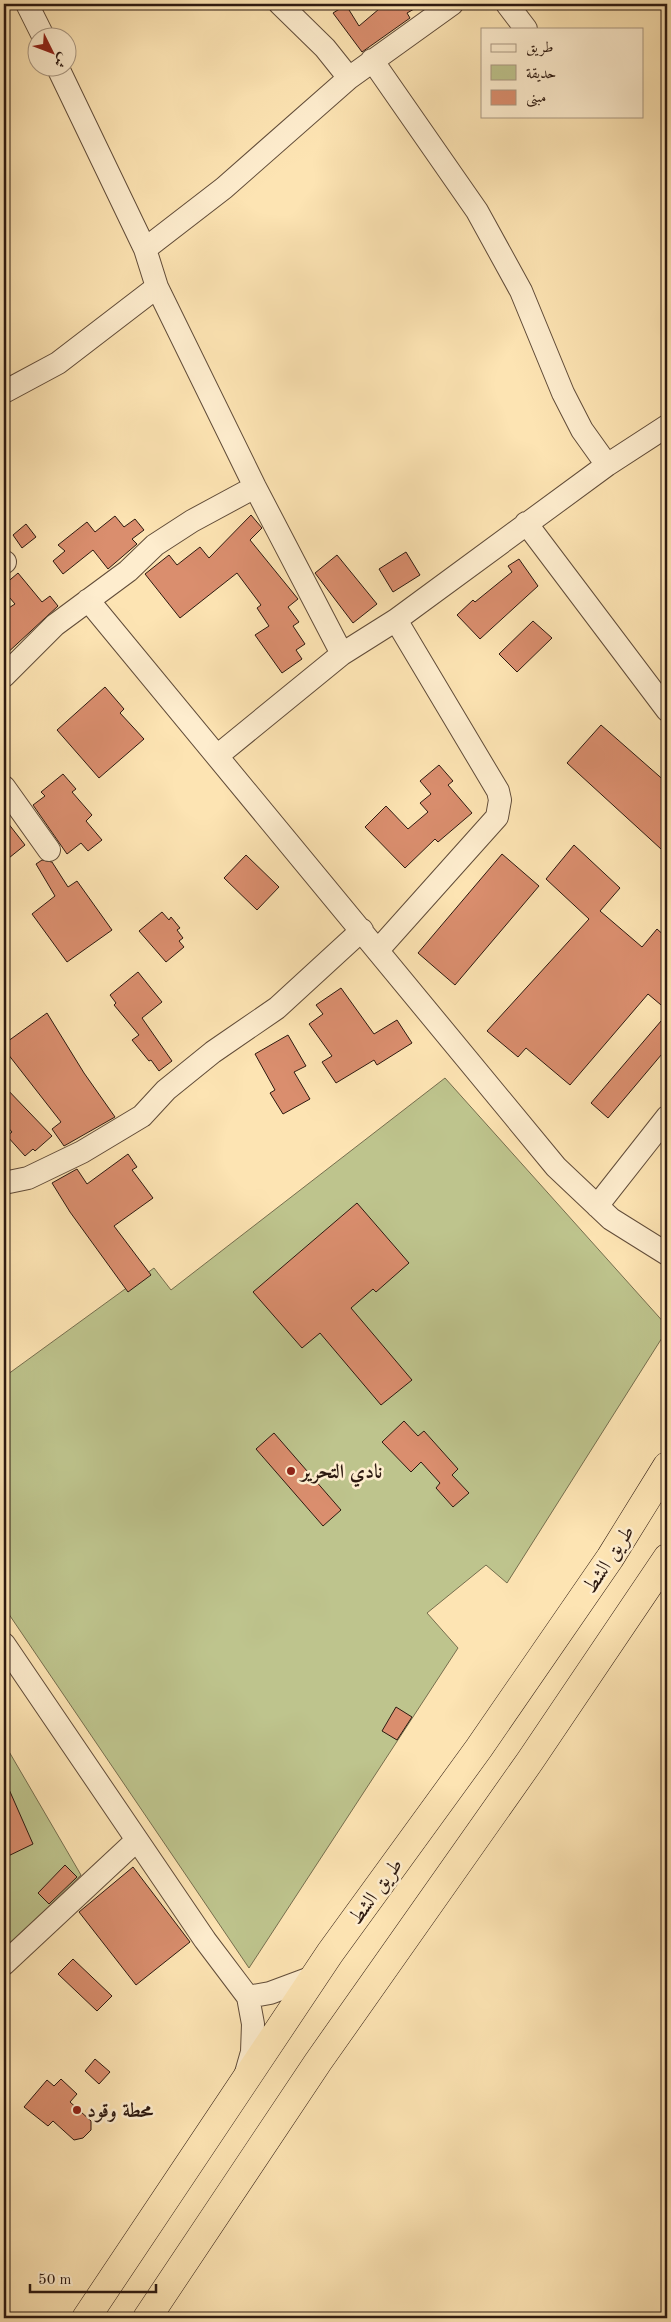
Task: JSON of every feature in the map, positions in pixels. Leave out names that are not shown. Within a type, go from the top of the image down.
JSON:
[{"type":"highway","name":"طريق الشط","points":[[86,2318],[313,1977],[479,1748],[610,1558],[667,1466]]},
{"type":"highway","points":[[147,2318],[318,2062],[530,1761],[667,1558]]},
{"type":"street","points":[[27,4],[39,28]]},
{"type":"street","points":[[280,4],[325,48],[349,78]]},
{"type":"street","points":[[145,249],[224,188],[349,78],[452,4]]},
{"type":"street","points":[[508,4],[525,28]]},
{"type":"street","points":[[372,60],[477,211],[521,291],[563,393],[578,423],[607,465]]},
{"type":"street","points":[[63,78],[145,249],[157,288],[254,488],[342,654]]},
{"type":"street","points":[[4,392],[58,363],[157,288]]},
{"type":"street","points":[[217,756],[342,654],[396,620],[607,465],[667,426]]},
{"type":"street","points":[[4,676],[55,625],[128,571],[155,545],[192,521],[254,488]]},
{"type":"street","points":[[526,523],[667,710]]},
{"type":"street","points":[[88,600],[362,930],[467,1062],[556,1168],[611,1219],[667,1254]]},
{"type":"street","points":[[378,950],[497,817],[500,800],[498,791],[396,620]]},
{"type":"street","points":[[4,786],[48,850]]},
{"type":"street","points":[[4,1183],[28,1178],[82,1152],[142,1116],[166,1090],[213,1052],[277,1008],[362,930]]},
{"type":"street","points":[[597,1206],[667,1117]]},
{"type":"street","points":[[4,1644],[206,1940],[248,1996],[253,2024],[252,2052],[245,2079]]},
{"type":"street","points":[[4,1964],[137,1840]]},
{"type":"street","points":[[248,1996],[270,1993],[313,1977]]},
{"type":"green space","name":"نادي التحرير","points":[[445,1078],[667,1326],[667,1330],[507,1583],[486,1565],[427,1613],[458,1648],[249,1968],[4,1607],[4,1377],[154,1268],[171,1290]]},
{"type":"green space","points":[[4,1743],[81,1875],[4,1950]]},
{"type":"building","points":[[389,4],[423,4],[407,13],[410,18],[362,52],[333,13],[346,5],[359,26],[379,9]]},
{"type":"building","points":[[251,515],[262,528],[250,540],[298,599],[288,607],[299,622],[293,626],[305,644],[296,650],[302,659],[282,673],[255,635],[269,626],[257,608],[261,605],[237,573],[180,618],[145,574],[169,555],[177,565],[200,547],[209,558]]},
{"type":"building","points":[[115,516],[124,527],[135,519],[144,530],[132,539],[137,544],[108,569],[93,550],[63,574],[53,561],[65,551],[58,545],[87,522],[95,532]]},
{"type":"building","points":[[26,524],[36,537],[22,548],[13,535]]},
{"type":"building","points":[[406,552],[420,575],[393,592],[379,569]]},
{"type":"building","points":[[337,555],[377,604],[353,623],[315,573]]},
{"type":"building","points":[[519,559],[538,586],[480,639],[457,615],[473,600],[475,602],[512,572],[508,566]]},
{"type":"building","points":[[18,573],[42,602],[50,596],[58,606],[4,656],[4,611],[15,604],[4,591],[4,585]]},
{"type":"building","points":[[533,621],[552,638],[517,672],[499,654]]},
{"type":"building","points":[[105,687],[124,709],[120,713],[144,739],[99,778],[57,730]]},
{"type":"building","points":[[601,725],[667,783],[667,842],[661,849],[567,763]]},
{"type":"building","points":[[439,765],[453,781],[448,785],[472,813],[438,842],[435,839],[405,868],[365,827],[386,806],[408,829],[428,812],[420,803],[431,794],[420,781]]},
{"type":"building","points":[[63,774],[76,789],[72,792],[92,815],[86,821],[102,840],[88,851],[81,843],[67,854],[33,805],[45,796],[41,792]]},
{"type":"building","points":[[4,818],[25,845],[4,862]]},
{"type":"building","points":[[574,845],[620,888],[600,911],[642,947],[657,929],[667,938],[667,1010],[648,994],[570,1085],[526,1048],[518,1057],[487,1031],[589,919],[546,879]]},
{"type":"building","points":[[502,854],[539,886],[455,985],[418,953]]},
{"type":"building","points":[[246,855],[279,887],[257,910],[224,878]]},
{"type":"building","points":[[42,860],[52,862],[68,887],[77,881],[112,930],[67,962],[32,914],[55,896],[36,864]]},
{"type":"building","points":[[162,912],[169,920],[171,917],[180,928],[177,930],[183,938],[179,941],[184,947],[166,962],[139,931]]},
{"type":"building","points":[[138,972],[162,1002],[142,1018],[172,1061],[159,1071],[132,1040],[139,1035],[114,1005],[116,1003],[110,995]]},
{"type":"building","points":[[341,988],[374,1034],[397,1020],[412,1043],[377,1065],[374,1060],[336,1083],[322,1062],[332,1056],[309,1024],[323,1014],[316,1005]]},
{"type":"building","points":[[47,1013],[84,1073],[115,1117],[64,1146],[52,1129],[61,1122],[4,1049],[4,1044]]},
{"type":"building","points":[[667,1014],[667,1048],[608,1118],[591,1103]]},
{"type":"building","points":[[288,1035],[306,1066],[294,1072],[310,1099],[283,1114],[270,1093],[275,1090],[255,1054]]},
{"type":"building","points":[[4,1086],[52,1136],[35,1151],[33,1149],[25,1156],[7,1136],[12,1132],[4,1123]]},
{"type":"building","points":[[128,1154],[137,1167],[132,1170],[153,1198],[114,1226],[151,1275],[128,1292],[70,1212],[52,1183],[77,1169],[87,1184]]},
{"type":"building","points":[[357,1203],[409,1263],[376,1292],[373,1289],[351,1308],[412,1380],[381,1405],[320,1333],[302,1348],[253,1292]]},
{"type":"building","points":[[404,1421],[418,1436],[424,1431],[458,1469],[452,1475],[469,1493],[453,1507],[436,1488],[440,1483],[421,1462],[411,1472],[382,1442]]},
{"type":"building","points":[[274,1433],[341,1510],[323,1526],[256,1449]]},
{"type":"building","points":[[396,1707],[412,1717],[397,1740],[382,1731]]},
{"type":"building","points":[[4,1778],[33,1844],[4,1858]]},
{"type":"building","points":[[65,1865],[77,1877],[49,1904],[38,1893]]},
{"type":"building","points":[[133,1867],[190,1942],[136,1985],[79,1912]]},
{"type":"building","points":[[73,1959],[112,1996],[97,2011],[58,1974]]},
{"type":"building","points":[[95,2059],[110,2072],[99,2084],[85,2071]]},
{"type":"building","points":[[61,2079],[77,2094],[70,2102],[91,2121],[91,2130],[83,2138],[74,2140],[53,2121],[48,2126],[24,2107],[47,2080],[54,2086]]},
{"type":"place","name":"نادي التحرير","points":[[291,1471]]},
{"type":"place","name":"محطة وقود","points":[[77,2110]]}]
